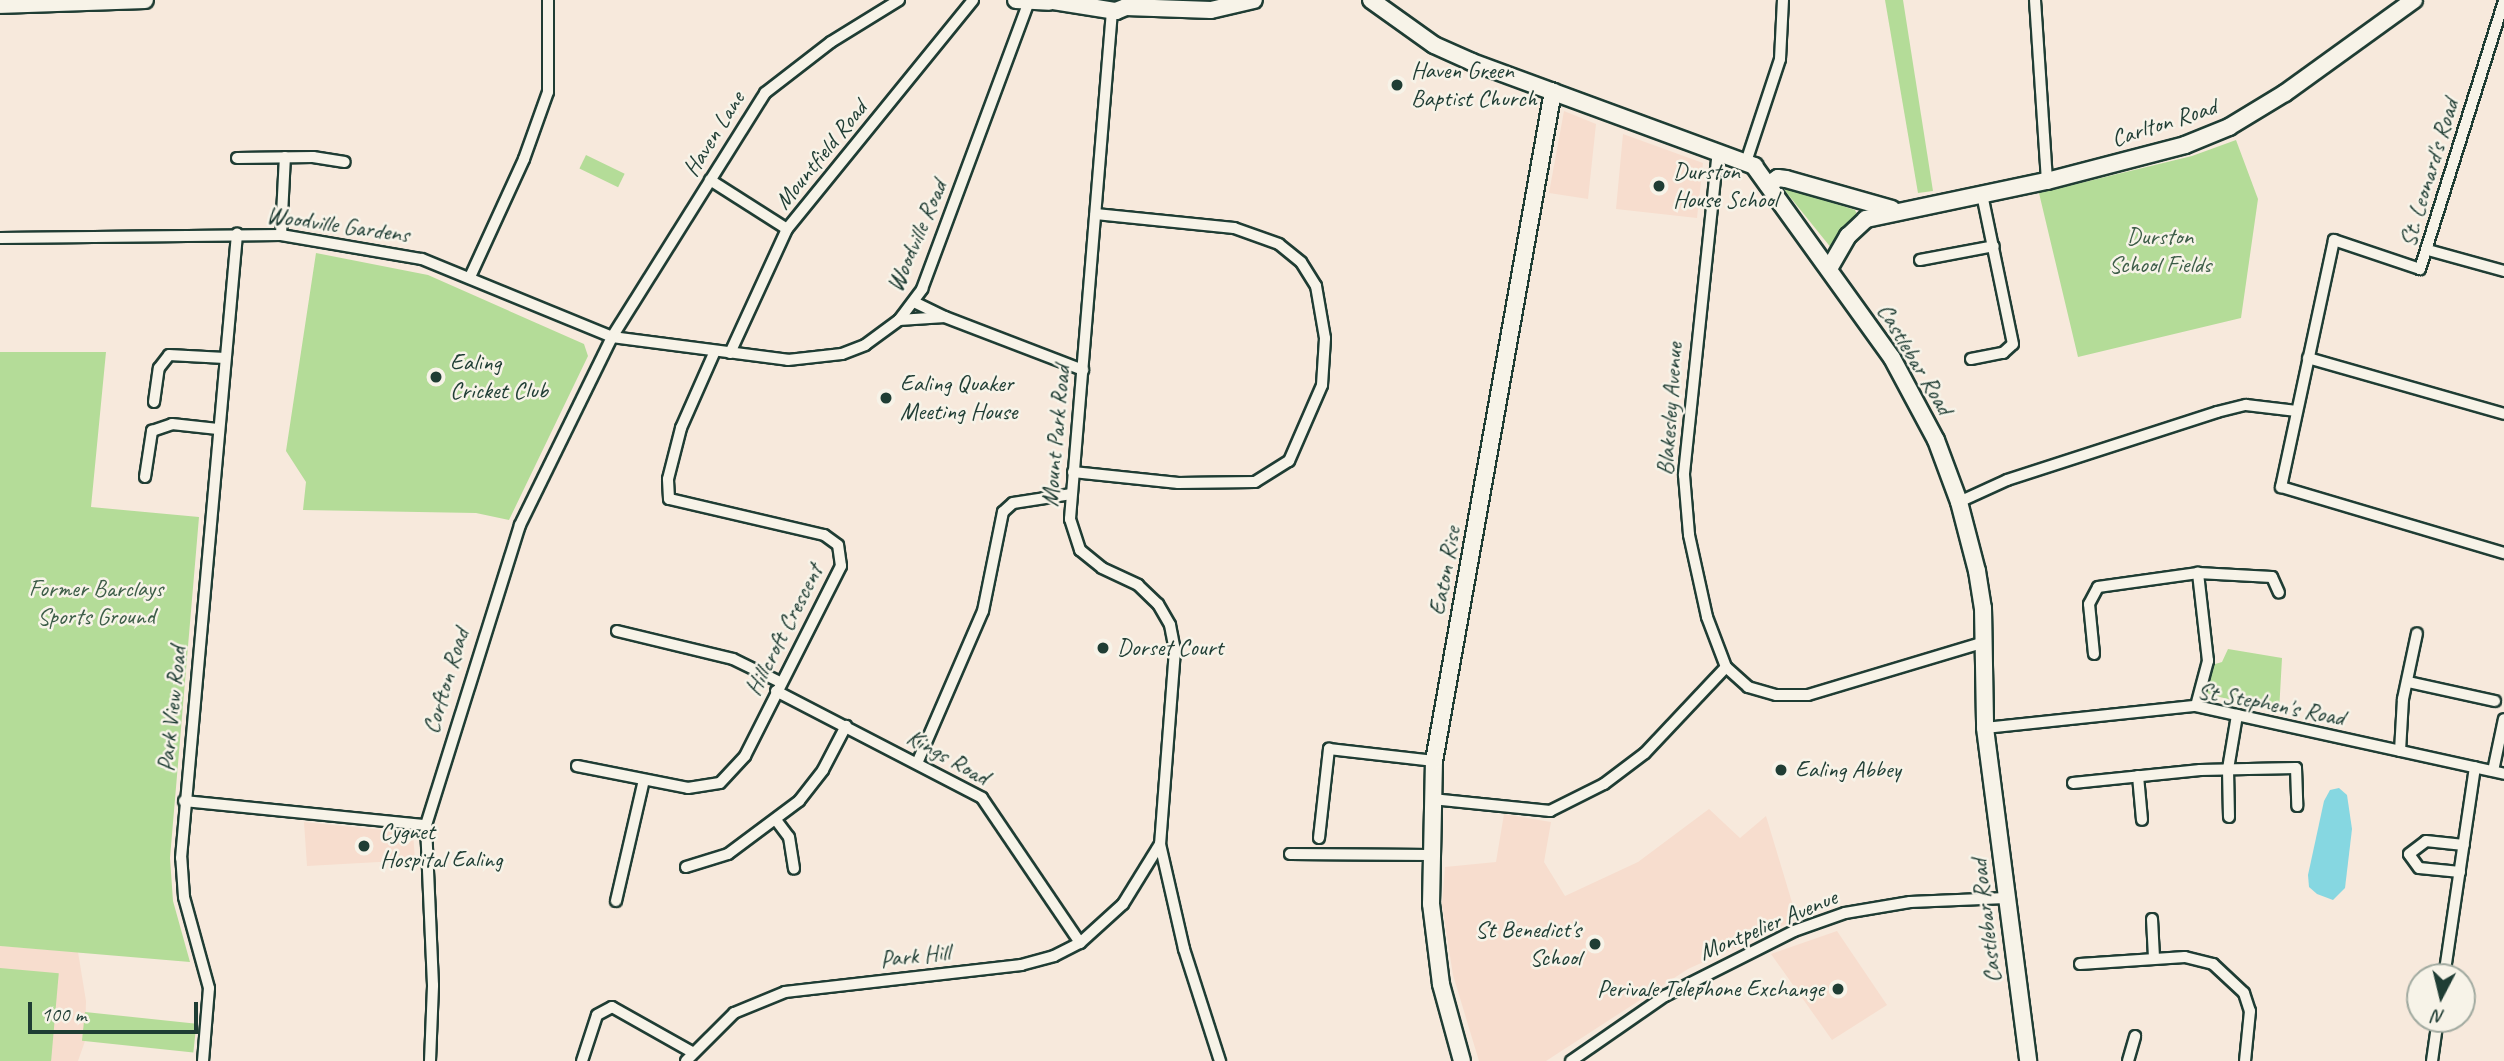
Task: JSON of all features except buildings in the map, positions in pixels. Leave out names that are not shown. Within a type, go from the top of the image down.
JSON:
[{"type":"street","points":[[0,5],[145,0]]},
{"type":"street","points":[[470,277],[524,159],[548,92],[548,0]]},
{"type":"street","name":"Haven Lane","points":[[611,337],[710,180],[778,79],[899,0]]},
{"type":"street","name":"Mountfield Road","points":[[730,353],[787,229],[973,0]]},
{"type":"street","points":[[1022,1],[1212,10],[1254,0]]},
{"type":"street","name":"Castlebar Road","points":[[1371,0],[1434,44],[1746,162],[1768,185],[1830,267],[1913,393],[1959,502],[1978,571],[1985,642],[1985,728],[2028,1061]]},
{"type":"street","points":[[1746,162],[1780,59],[1783,0]]},
{"type":"street","points":[[2035,0],[2047,181]]},
{"type":"street","name":"Carlton Road","points":[[1768,185],[1778,178],[1786,179],[1865,211],[1895,209],[2047,181],[2185,145],[2229,127],[2285,93],[2414,0]]},
{"type":"street","name":"Woodville Road","points":[[611,337],[788,360],[842,354],[865,345],[900,320],[914,302],[1022,1]]},
{"type":"street","name":"St. Leonard's Road","points":[[2308,358],[2334,240],[2415,270],[2423,264],[2504,1]]},
{"type":"street","name":"Mount Park Road","points":[[1119,6],[1096,214],[1070,519],[1080,550],[1102,568],[1138,586],[1158,604],[1170,625],[1175,649],[1160,844],[1166,878],[1220,1061]]},
{"type":"street","name":"Eaton Rise","points":[[1462,1061],[1441,984],[1431,904],[1434,761],[1553,91]]},
{"type":"street","name":"Blakesley Avenue","points":[[1718,150],[1684,475],[1689,535],[1702,594],[1726,667]]},
{"type":"street","points":[[281,235],[285,157]]},
{"type":"street","points":[[237,158],[285,157],[345,162]]},
{"type":"street","points":[[710,180],[787,229]]},
{"type":"street","points":[[1971,359],[2003,353],[2012,344],[1982,194]]},
{"type":"street","points":[[1830,267],[1865,211]]},
{"type":"street","points":[[1073,472],[1178,483],[1255,482],[1289,461],[1322,385],[1325,338],[1316,286],[1301,262],[1279,244],[1234,228],[1096,214]]},
{"type":"street","name":"Park View Road","points":[[203,1061],[209,988],[184,897],[184,801],[237,234]]},
{"type":"street","name":"Woodville Gardens","points":[[0,238],[281,235],[422,259],[611,337]]},
{"type":"street","points":[[1920,260],[1994,246]]},
{"type":"street","points":[[2428,250],[2504,271]]},
{"type":"street","points":[[914,302],[1083,370]]},
{"type":"street","points":[[900,320],[946,317]]},
{"type":"street","name":"Corfton Road","points":[[430,1061],[433,985],[426,825],[520,524],[611,337]]},
{"type":"street","name":"Hillcroft Crescent","points":[[577,766],[688,788],[720,783],[745,756],[778,686],[834,580],[841,556],[838,545],[824,535],[668,499],[668,479],[681,428],[715,351]]},
{"type":"street","points":[[154,402],[159,368],[169,355],[225,358]]},
{"type":"street","points":[[2504,414],[2308,358],[2281,487],[2504,553]]},
{"type":"street","points":[[1959,502],[2044,468],[2246,405],[2297,411]]},
{"type":"street","points":[[145,477],[152,430],[172,424],[218,429]]},
{"type":"street","points":[[918,761],[983,611],[1003,512],[1013,503],[1071,494]]},
{"type":"street","points":[[2196,706],[2208,661],[2198,573]]},
{"type":"street","points":[[2094,654],[2089,604],[2098,587],[2198,573],[2272,577],[2279,593]]},
{"type":"street","name":"Kings Road","points":[[617,631],[733,659],[846,726],[918,761],[982,798],[993,810],[1080,943]]},
{"type":"street","points":[[2400,751],[2417,633]]},
{"type":"street","points":[[1432,799],[1550,811],[1604,785],[1645,753],[1726,667],[1748,687],[1776,695],[1808,695],[1985,642]]},
{"type":"street","points":[[2408,681],[2495,701]]},
{"type":"street","name":"St Stephen's Road","points":[[1985,728],[2196,706],[2498,772]]},
{"type":"street","points":[[2230,817],[2228,769],[2237,715]]},
{"type":"street","points":[[2498,772],[2504,719]]},
{"type":"street","points":[[686,867],[728,853],[776,820],[811,789],[846,726]]},
{"type":"street","points":[[1319,838],[1329,749],[1434,761]]},
{"type":"street","points":[[2446,963],[2475,767]]},
{"type":"street","points":[[2073,783],[2228,769],[2296,768],[2297,806]]},
{"type":"street","points":[[2138,776],[2142,820]]},
{"type":"street","points":[[617,901],[644,780]]},
{"type":"street","points":[[184,801],[426,825]]},
{"type":"street","points":[[776,820],[789,837],[794,869]]},
{"type":"street","points":[[2460,873],[2419,868],[2409,854],[2426,841],[2464,845]]},
{"type":"street","name":"Park Hill","points":[[689,1057],[734,1013],[785,992],[1021,965],[1080,943],[1124,904],[1160,844]]},
{"type":"street","points":[[1290,854],[1430,855]]},
{"type":"street","points":[[1140,880],[1166,878]]},
{"type":"street","name":"Montpelier Avenue","points":[[1571,1061],[1665,996],[1794,931],[1845,913],[1910,902],[2006,898]]},
{"type":"street","points":[[2152,919],[2154,958]]},
{"type":"street","points":[[2080,964],[2185,957],[2213,964],[2244,993],[2250,1010],[2245,1061]]},
{"type":"street","points":[[582,1061],[597,1015],[612,1007],[689,1057]]},
{"type":"street","points":[[2432,1061],[2436,1033]]},
{"type":"street","points":[[2128,1061],[2135,1036]]},
{"type":"shaded area","points":[[1564,111],[1596,124],[1588,199],[1549,193]]},
{"type":"shaded area","name":"Durston House School","points":[[1623,134],[1703,163],[1697,218],[1616,209]]},
{"type":"shaded area","name":"St Benedict's School","points":[[1709,809],[1740,838],[1766,816],[1797,919],[1688,969],[1546,1061],[1479,1061],[1453,975],[1442,905],[1445,867],[1496,862],[1504,814],[1551,822],[1544,862],[1565,896],[1638,862]]},
{"type":"shaded area","points":[[304,822],[413,833],[415,860],[307,866]]},
{"type":"shaded area","points":[[1837,931],[1887,1005],[1832,1040],[1771,954]]},
{"type":"shaded area","points":[[0,946],[78,952],[86,1001],[85,1041],[78,1061],[0,1061]]},
{"type":"green space","points":[[1885,0],[1903,0],[1933,191],[1918,193]]},
{"type":"green space","name":"Durston School Fields","points":[[2236,140],[2258,199],[2241,318],[2078,357],[2039,193],[2192,156]]},
{"type":"green space","points":[[586,155],[625,174],[618,187],[579,168]]},
{"type":"green space","points":[[1782,187],[1855,210],[1858,217],[1832,249]]},
{"type":"green space","name":"Ealing Cricket Club","points":[[316,253],[428,275],[584,344],[588,356],[509,520],[476,513],[303,510],[306,482],[286,451]]},
{"type":"green space","name":"Former Barclays Sports Ground","points":[[0,352],[106,352],[91,507],[199,517],[170,858],[173,901],[190,962],[0,946]]},
{"type":"green space","points":[[2228,649],[2282,658],[2279,712],[2204,693],[2212,665],[2222,662]]},
{"type":"green space","points":[[0,968],[59,973],[51,1061],[0,1061]]},
{"type":"green space","points":[[85,1012],[196,1024],[193,1053],[82,1041]]},
{"type":"water","points":[[2339,788],[2347,795],[2352,829],[2345,888],[2333,900],[2317,894],[2309,887],[2308,875],[2324,801],[2330,790]]},
{"type":"place","name":"Haven Green Baptist Church","points":[[1397,85]]},
{"type":"place","name":"Durston House School","points":[[1659,186]]},
{"type":"place","name":"Ealing Cricket Club","points":[[436,377]]},
{"type":"place","name":"Ealing Quaker Meeting House","points":[[886,398]]},
{"type":"place","name":"Dorset Court","points":[[1103,648]]},
{"type":"place","name":"Ealing Abbey","points":[[1781,770]]},
{"type":"place","name":"Cygnet Hospital Ealing","points":[[364,846]]},
{"type":"place","name":"St Benedict's School","points":[[1595,944]]},
{"type":"place","name":"Perivale Telephone Exchange","points":[[1838,989]]}]
